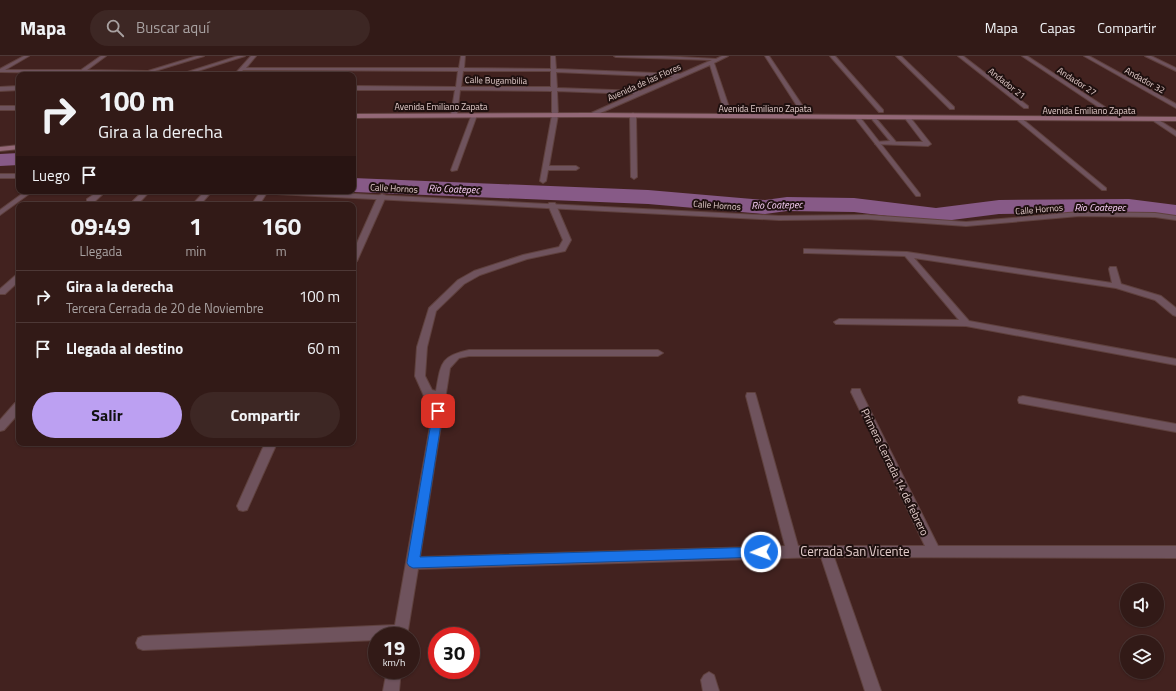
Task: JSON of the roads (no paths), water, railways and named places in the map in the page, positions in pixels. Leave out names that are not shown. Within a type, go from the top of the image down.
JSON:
[{"type":"main road","name":"Avenida Emiliano Zapata","points":[[356,116],[633,115],[874,118],[1176,119]]},
{"type":"main road","points":[[0,149],[16,147]]},
{"type":"street","points":[[0,71],[28,56]]},
{"type":"street","points":[[82,71],[104,56]]},
{"type":"street","points":[[0,71],[150,72],[202,56]]},
{"type":"street","points":[[190,72],[243,56]]},
{"type":"street","points":[[239,72],[254,56]]},
{"type":"street","points":[[454,115],[463,56]]},
{"type":"street","points":[[543,181],[555,115],[553,56]]},
{"type":"street","points":[[616,56],[718,59]]},
{"type":"street","name":"Avenida de las Flores","points":[[591,115],[640,92],[726,56]]},
{"type":"street","points":[[767,56],[801,108]]},
{"type":"street","points":[[832,56],[881,111]]},
{"type":"street","points":[[898,56],[952,108]]},
{"type":"street","name":"Andador 21","points":[[960,56],[1026,107]]},
{"type":"street","name":"Andador 27","points":[[1024,56],[1102,107]]},
{"type":"street","name":"Andador 32","points":[[1086,56],[1176,106]]},
{"type":"street","points":[[1147,56],[1176,70]]},
{"type":"street","points":[[711,62],[726,107]]},
{"type":"street","points":[[242,69],[554,70],[680,76]]},
{"type":"street","points":[[0,89],[16,88]]},
{"type":"street","name":"Calle Bugambilia","points":[[356,88],[554,89],[640,92]]},
{"type":"street","points":[[0,108],[16,108]]},
{"type":"street","points":[[633,115],[634,177]]},
{"type":"street","points":[[454,170],[474,116]]},
{"type":"street","points":[[857,117],[918,195]]},
{"type":"street","points":[[874,118],[894,143]]},
{"type":"street","points":[[877,143],[928,144],[907,118]]},
{"type":"street","points":[[1018,118],[1104,189]]},
{"type":"street","points":[[1154,119],[1176,134]]},
{"type":"street","points":[[545,168],[576,168]]},
{"type":"street","points":[[0,176],[16,176]]},
{"type":"street","points":[[0,213],[26,194]]},
{"type":"street","points":[[90,201],[99,194]]},
{"type":"street","points":[[136,202],[144,194]]},
{"type":"street","points":[[199,202],[206,194]]},
{"type":"street","points":[[257,202],[263,194]]},
{"type":"street","name":"Calle Hornos","points":[[324,194],[779,218],[867,217],[966,224],[1079,214],[1155,215],[1176,218]]},
{"type":"street","points":[[356,254],[382,196]]},
{"type":"street","points":[[441,396],[428,393],[420,376],[422,347],[432,310],[461,282],[477,273],[526,256],[549,253],[562,249],[567,240],[552,205]]},
{"type":"street","points":[[806,251],[907,254],[1117,286],[1158,298],[1176,313]]},
{"type":"street","points":[[907,254],[966,323]]},
{"type":"street","points":[[1113,269],[1117,286]]},
{"type":"street","points":[[2,292],[16,280]]},
{"type":"street","points":[[839,322],[966,323],[1176,362]]},
{"type":"street","points":[[402,627],[445,368],[456,356],[469,353],[658,353]]},
{"type":"street","name":"Primera Cerrada 14 de febrero","points":[[856,392],[934,551]]},
{"type":"street","points":[[751,396],[793,551]]},
{"type":"street","points":[[1023,400],[1176,428]]},
{"type":"street","points":[[0,427],[16,409]]},
{"type":"street","points":[[243,506],[270,446]]},
{"type":"street","name":"Cerrada San Vicente","points":[[413,563],[793,551],[1176,552]]},
{"type":"street","points":[[826,551],[873,691]]},
{"type":"street","points":[[143,643],[368,635]]},
{"type":"street","points":[[390,691],[392,679]]},
{"type":"waterway","name":"Rio Coatepec","points":[[0,160],[16,159]]},
{"type":"waterway","name":"Rio Coatepec","points":[[356,185],[648,197],[765,207],[787,204],[854,205],[936,215],[999,207],[1129,206],[1176,212]]}]
